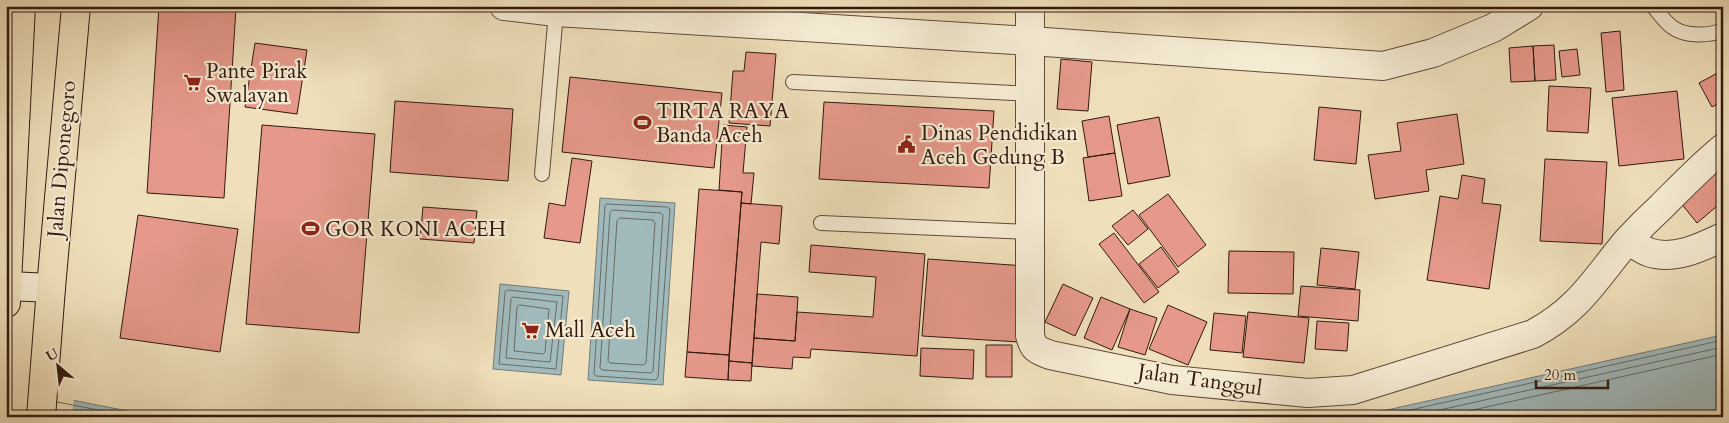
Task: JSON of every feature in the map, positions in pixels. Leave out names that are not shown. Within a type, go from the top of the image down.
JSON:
[{"type":"highway","points":[[7,292],[21,6]]},
{"type":"highway","name":"Jalan Diponegoro","points":[[41,417],[76,6]]},
{"type":"street","points":[[504,6],[556,12],[1031,41],[1383,66],[1442,49],[1493,28],[1530,6]]},
{"type":"street","name":"Jalan Tanggul","points":[[1030,6],[1030,335],[1032,343],[1037,350],[1172,380],[1308,393],[1353,390],[1533,334],[1553,324],[1575,305],[1595,283],[1628,240]]},
{"type":"street","points":[[1723,148],[1706,162],[1628,240],[1646,251],[1666,255],[1689,251],[1723,237]]},
{"type":"street","points":[[7,292],[50,300]]},
{"type":"lane","points":[[1653,6],[1674,28],[1692,34],[1712,34],[1723,30]]},
{"type":"lane","points":[[542,174],[556,12]]},
{"type":"lane","points":[[793,82],[1031,94]]},
{"type":"lane","points":[[821,223],[1030,232]]},
{"type":"water","points":[[600,198],[675,203],[663,385],[588,380]]},
{"type":"water","points":[[500,284],[569,291],[561,375],[493,369]]},
{"type":"water","points":[[1722,335],[1723,417],[1356,417]]},
{"type":"water","points":[[6,387],[158,417],[6,417]]},
{"type":"pier","points":[[6,385],[74,397],[72,417],[6,417]]},
{"type":"building","points":[[159,6],[236,8],[224,198],[147,193]]},
{"type":"building","points":[[1620,31],[1624,90],[1606,92],[1601,33]]},
{"type":"building","points":[[255,43],[307,50],[297,114],[245,107]]},
{"type":"building","points":[[1554,45],[1556,80],[1535,81],[1533,46]]},
{"type":"building","points":[[1533,46],[1535,81],[1511,82],[1509,48]]},
{"type":"building","points":[[1577,49],[1580,75],[1562,77],[1559,51]]},
{"type":"building","points":[[746,52],[776,54],[770,126],[729,123],[733,71],[744,71]]},
{"type":"building","points":[[1061,59],[1092,62],[1088,111],[1057,109]]},
{"type":"building","points":[[1723,70],[1723,101],[1712,107],[1699,83]]},
{"type":"building","name":"TIRTA RAYA Banda Aceh","points":[[570,77],[722,93],[714,168],[562,152]]},
{"type":"building","points":[[1549,86],[1591,88],[1588,133],[1547,131]]},
{"type":"building","points":[[1677,91],[1684,159],[1619,166],[1612,98]]},
{"type":"building","points":[[395,101],[513,109],[508,181],[390,172]]},
{"type":"building","name":"Dinas Pendidikan Aceh Gedung B","points":[[824,102],[994,111],[989,188],[819,179]]},
{"type":"building","points":[[1319,107],[1361,111],[1356,164],[1314,160]]},
{"type":"building","points":[[1457,114],[1464,164],[1426,170],[1429,191],[1375,199],[1368,155],[1401,151],[1397,123]]},
{"type":"building","points":[[1109,116],[1115,153],[1088,157],[1082,121]]},
{"type":"building","points":[[1159,117],[1170,176],[1128,184],[1117,125]]},
{"type":"building","name":"GOR KONI ACEH","points":[[262,125],[375,134],[359,333],[246,324]]},
{"type":"building","points":[[723,125],[747,127],[743,173],[754,173],[751,204],[741,203],[742,192],[719,190]]},
{"type":"building","points":[[1115,153],[1122,196],[1089,201],[1083,158]]},
{"type":"building","points":[[572,158],[592,161],[580,243],[544,238],[549,203],[565,206]]},
{"type":"building","points":[[1545,159],[1607,162],[1602,244],[1540,241]]},
{"type":"building","points":[[1712,168],[1723,181],[1723,201],[1697,223],[1676,197]]},
{"type":"building","points":[[1462,175],[1485,179],[1482,203],[1501,205],[1489,289],[1427,280],[1440,196],[1458,199]]},
{"type":"building","points":[[699,189],[742,192],[729,355],[687,352]]},
{"type":"building","points":[[1168,194],[1206,245],[1178,267],[1139,215]]},
{"type":"building","points":[[741,203],[782,206],[779,244],[761,242],[752,363],[729,361]]},
{"type":"building","points":[[423,207],[477,211],[474,243],[420,239]]},
{"type":"building","points":[[1133,210],[1148,229],[1128,245],[1112,226]]},
{"type":"building","points":[[138,215],[238,229],[220,352],[120,338]]},
{"type":"building","points":[[1114,233],[1159,292],[1144,303],[1099,244]]},
{"type":"building","points":[[811,245],[925,254],[917,356],[811,349],[810,358],[793,357],[792,369],[752,366],[754,338],[795,341],[797,312],[873,317],[876,277],[809,272]]},
{"type":"building","points":[[1161,247],[1179,272],[1158,288],[1139,264]]},
{"type":"building","points":[[1321,248],[1359,252],[1355,289],[1317,285]]},
{"type":"building","points":[[1229,251],[1294,252],[1293,294],[1228,293]]},
{"type":"building","points":[[928,259],[1025,266],[1019,342],[922,336]]},
{"type":"building","points":[[1063,284],[1093,298],[1075,336],[1045,322]]},
{"type":"building","points":[[1301,286],[1360,290],[1358,321],[1298,316]]},
{"type":"building","points":[[757,294],[798,297],[795,341],[754,338]]},
{"type":"building","points":[[1101,297],[1130,309],[1112,350],[1084,338]]},
{"type":"building","points":[[1168,305],[1207,322],[1188,365],[1149,349]]},
{"type":"building","points":[[1130,309],[1157,318],[1145,355],[1118,347]]},
{"type":"building","points":[[1248,312],[1309,318],[1304,363],[1243,357]]},
{"type":"building","points":[[1214,313],[1246,316],[1242,353],[1210,350]]},
{"type":"building","points":[[1317,321],[1349,323],[1347,351],[1315,349]]},
{"type":"building","points":[[986,345],[1012,345],[1012,377],[986,377]]},
{"type":"building","points":[[921,348],[974,350],[973,379],[920,376]]},
{"type":"building","points":[[687,352],[729,355],[728,380],[685,377]]},
{"type":"building","points":[[729,361],[752,363],[751,381],[728,380]]},
{"type":"place","name":"Pante Pirak Swalayan","points":[[192,83]]},
{"type":"place","name":"TIRTA RAYA Banda Aceh","points":[[642,123]]},
{"type":"place","name":"Dinas Pendidikan Aceh Gedung B","points":[[907,145]]},
{"type":"place","name":"GOR KONI ACEH","points":[[311,229]]},
{"type":"place","name":"Mall Aceh","points":[[531,330]]}]
